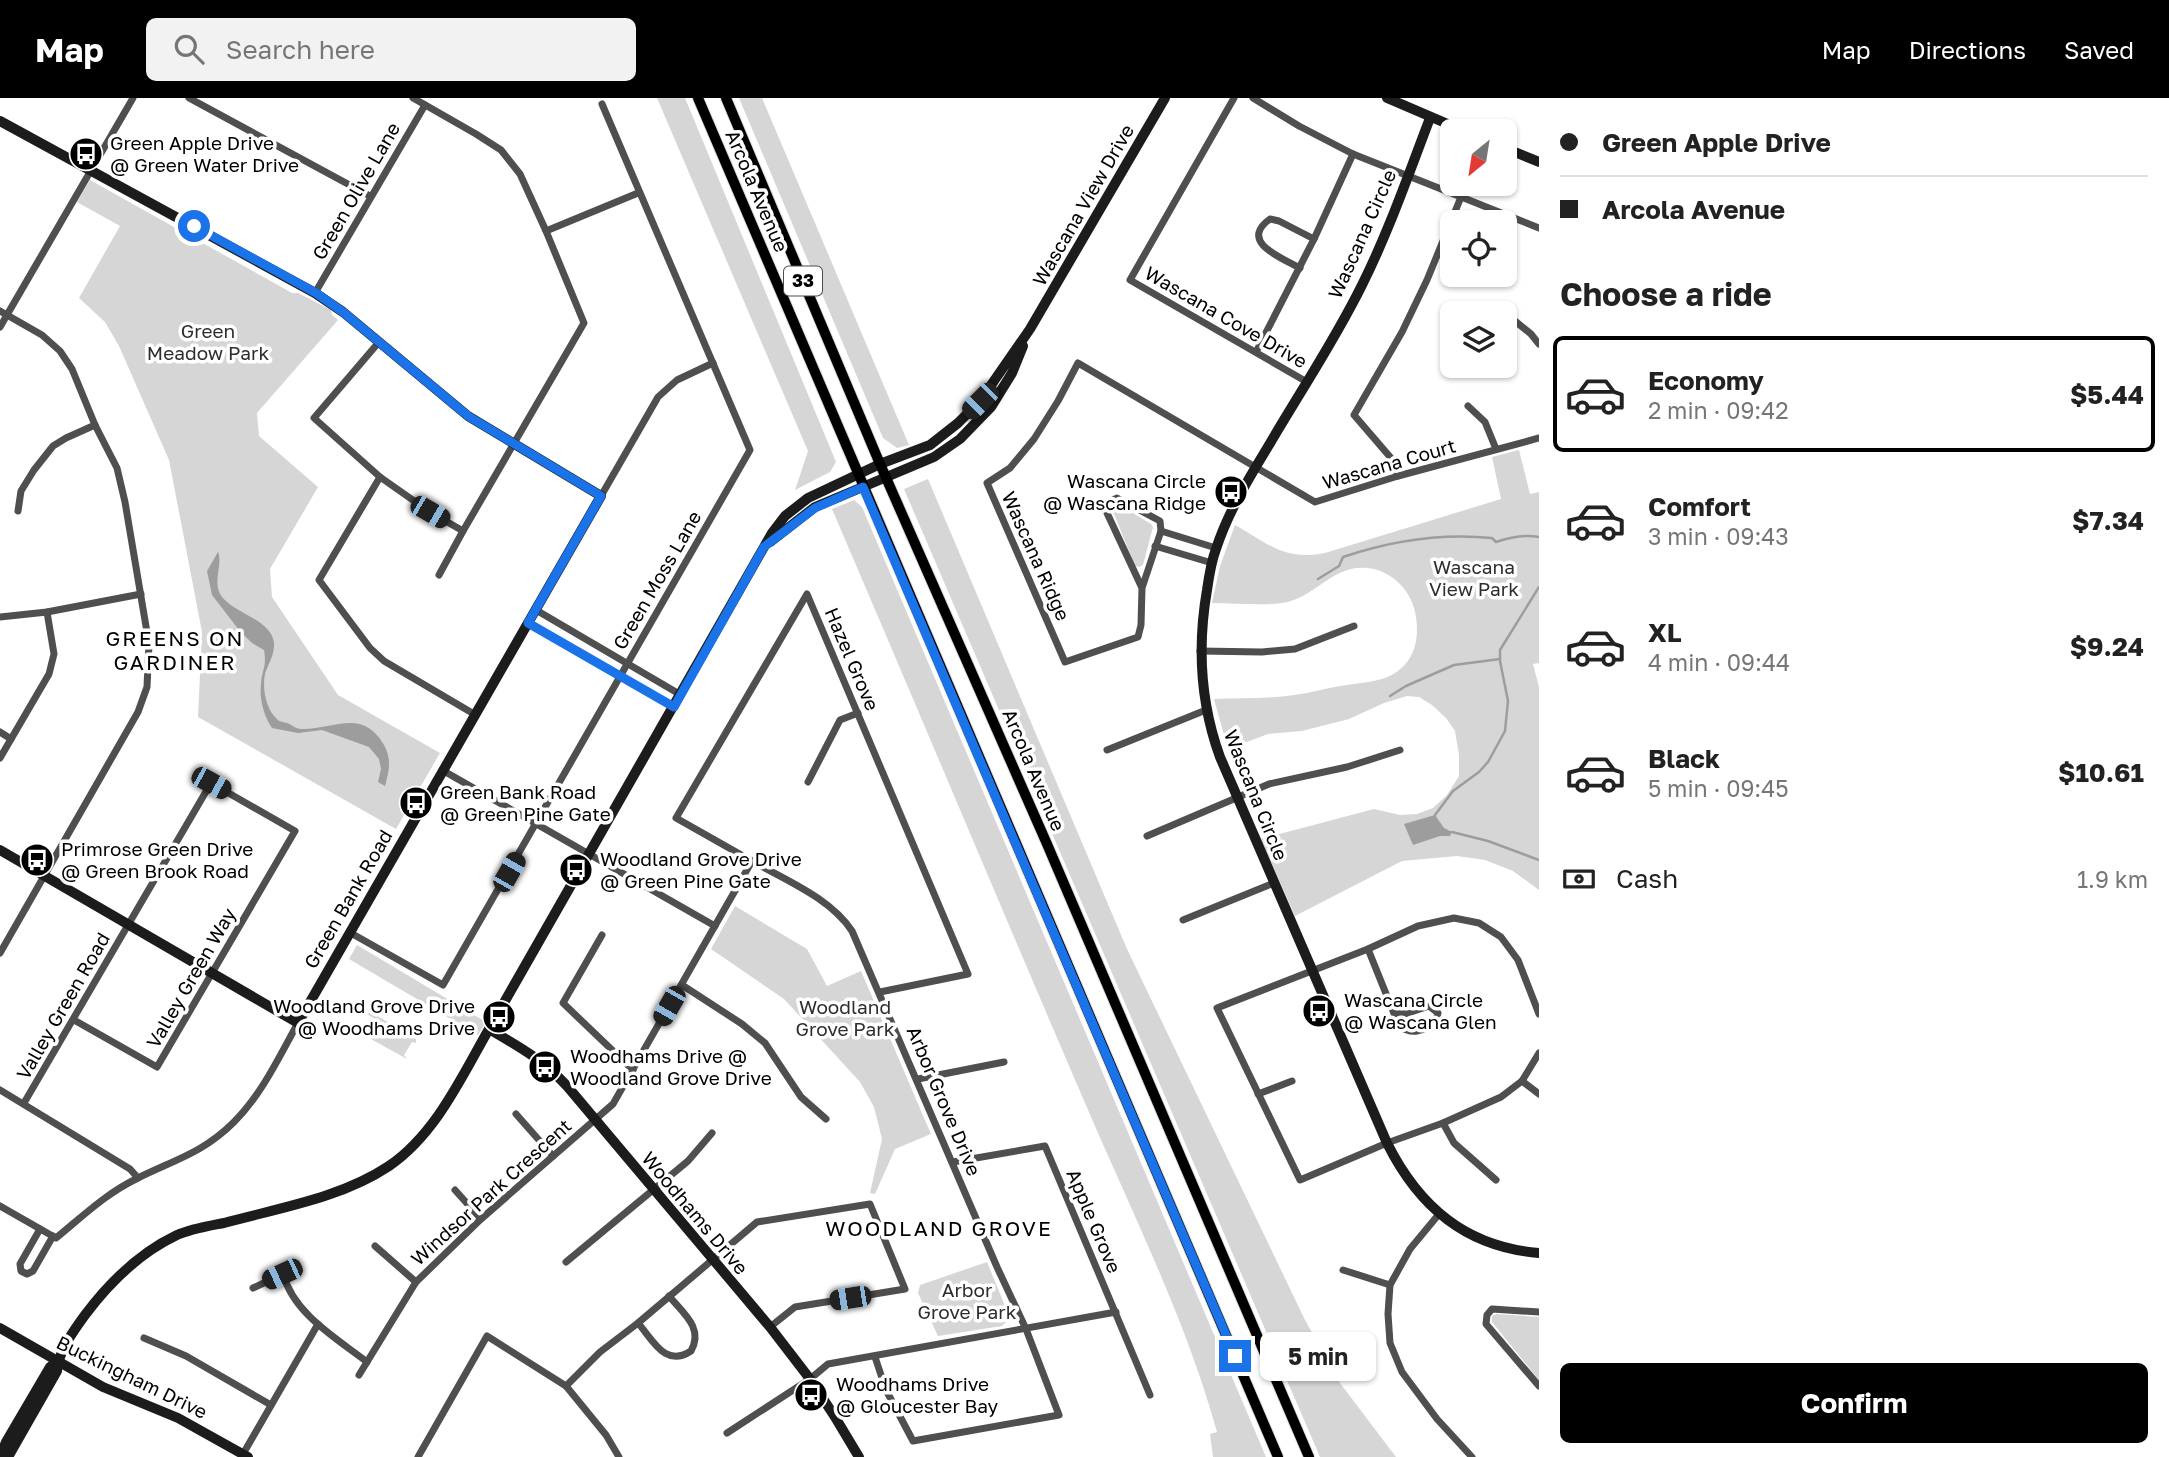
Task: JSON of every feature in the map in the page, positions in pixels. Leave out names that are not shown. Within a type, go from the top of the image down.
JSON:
[{"type":"main road","name":"Arcola Avenue","points":[[698,98],[1278,1457]]},
{"type":"main road","name":"Arcola Avenue","points":[[726,98],[880,464],[1042,832],[1309,1457]]},
{"type":"street","points":[[0,327],[4,313],[133,98]]},
{"type":"street","points":[[413,98],[501,150],[520,174],[584,323],[439,575]]},
{"type":"street","name":"Wascana View Drive","points":[[58,1361],[97,1299],[143,1256],[167,1241],[179,1234],[325,1196],[363,1181],[391,1164],[419,1140],[442,1109],[489,1029],[764,547],[785,516],[808,498],[880,464],[930,445],[980,401],[1030,329],[1165,98]]},
{"type":"street","name":"Wascana Cove Drive","points":[[1234,98],[1130,280],[1307,382]]},
{"type":"street","points":[[1252,98],[1353,154],[1539,228]]},
{"type":"street","points":[[1387,98],[1440,122]]},
{"type":"street","points":[[194,99],[370,196]]},
{"type":"street","name":"Green Olive Lane","points":[[316,293],[425,104]]},
{"type":"street","name":"Green Moss Lane","points":[[349,932],[443,985],[750,450],[602,104]]},
{"type":"street","name":"Wascana Circle","points":[[1430,118],[1362,285],[1229,517],[1212,563],[1202,617],[1200,651],[1206,710],[1213,739],[1401,1172],[1439,1214],[1465,1232],[1514,1251],[1539,1253]]},
{"type":"street","points":[[0,134],[3,122],[316,293],[343,312],[468,416],[601,496]]},
{"type":"street","points":[[1517,153],[1539,162]]},
{"type":"street","points":[[1256,352],[1300,268],[1353,154]]},
{"type":"street","points":[[546,231],[638,193]]},
{"type":"street","points":[[1398,476],[1391,458],[1353,415],[1402,332],[1461,197]]},
{"type":"street","points":[[1300,268],[1265,248],[1259,240],[1259,232],[1270,219],[1314,239]]},
{"type":"street","points":[[0,953],[138,712],[147,687],[149,644],[117,468],[95,425],[72,369],[61,351],[42,335],[4,313]]},
{"type":"street","points":[[1517,323],[1539,344]]},
{"type":"street","name":"Wascana View Drive","points":[[764,547],[815,508],[934,457],[960,439],[991,407],[1012,373],[1030,329]]},
{"type":"street","points":[[379,342],[314,418],[380,477],[463,531]]},
{"type":"street","name":"Green Bank Road","points":[[53,1236],[56,1238],[95,1204],[138,1178],[186,1157],[218,1136],[235,1122],[255,1098],[658,397],[677,380],[713,363]]},
{"type":"street","name":"Wascana Ridge","points":[[1142,588],[1107,513],[1107,506],[1111,500],[1117,498],[1160,521],[1160,531],[1142,588],[1138,637],[1065,662],[986,483],[1010,468],[1034,439],[1078,363],[1256,467]]},
{"type":"street","points":[[1468,406],[1485,422],[1496,449]]},
{"type":"street","points":[[18,511],[21,491],[53,446],[95,425]]},
{"type":"street","name":"Wascana Court","points":[[1256,467],[1315,502],[1398,476],[1539,438]]},
{"type":"street","points":[[380,477],[319,580],[370,648],[384,661],[474,714]]},
{"type":"street","name":"Wascana Ridge","points":[[1160,531],[1216,548]]},
{"type":"street","points":[[1155,546],[1212,563]]},
{"type":"street","points":[[0,617],[47,612],[141,594]]},
{"type":"street","name":"Hazel Grove","points":[[752,861],[676,818],[807,594],[968,974],[880,992]]},
{"type":"street","points":[[536,610],[681,695]]},
{"type":"street","points":[[0,758],[41,689],[52,664],[54,654],[47,612]]},
{"type":"street","points":[[528,623],[674,707]]},
{"type":"street","points":[[1200,651],[1262,652],[1295,649],[1354,626]]},
{"type":"street","points":[[1107,750],[1206,710]]},
{"type":"street","points":[[808,782],[840,720],[858,713]]},
{"type":"street","points":[[0,732],[11,739]]},
{"type":"street","points":[[1147,836],[1269,784],[1347,767],[1400,750]]},
{"type":"street","points":[[442,770],[715,926]]},
{"type":"street","name":"Valley Green Way","points":[[74,1020],[157,1067],[295,831],[211,783],[129,925]]},
{"type":"street","points":[[0,850],[298,1023]]},
{"type":"street","points":[[594,1119],[612,1104],[633,1070],[752,861]]},
{"type":"street","name":"Arbor Grove Drive","points":[[752,861],[841,915],[852,931],[1026,1329],[1059,1415],[913,1441],[886,1390],[875,1357]]},
{"type":"street","points":[[1183,920],[1274,883]]},
{"type":"street","points":[[1539,1014],[1518,960],[1501,937],[1479,923],[1454,918],[1418,926],[1368,949],[1217,1008],[1300,1180],[1387,1143],[1443,1123],[1500,1097],[1522,1081],[1539,1053]]},
{"type":"street","name":"Valley Green Road","points":[[24,1103],[129,925]]},
{"type":"street","points":[[601,935],[563,1003],[633,1070]]},
{"type":"street","points":[[1368,949],[1399,1026],[1407,1032],[1421,1031],[1435,1024],[1438,1013],[1429,1006],[1405,1014],[1394,1011]]},
{"type":"street","points":[[682,985],[742,1024],[765,1043],[801,1097],[826,1119]]},
{"type":"street","name":"Woodhams Drive","points":[[489,1029],[549,1066],[810,1379],[835,1417],[856,1457]]},
{"type":"street","points":[[918,1079],[1004,1062]]},
{"type":"street","points":[[1258,1094],[1292,1081]]},
{"type":"street","points":[[1522,1081],[1539,1094]]},
{"type":"street","points":[[0,1090],[130,1169],[138,1178]]},
{"type":"street","points":[[516,1114],[553,1156]]},
{"type":"street","name":"Windsor Park Crescent","points":[[359,1375],[416,1282],[481,1219],[594,1119]]},
{"type":"street","points":[[1443,1123],[1454,1143],[1496,1180]]},
{"type":"street","points":[[566,1262],[688,1161],[712,1133]]},
{"type":"street","name":"Apple Grove","points":[[953,1162],[1045,1146],[1150,1395]]},
{"type":"street","points":[[455,1190],[481,1219]]},
{"type":"street","points":[[566,1386],[600,1352],[757,1222],[870,1204],[905,1289],[795,1307],[769,1327]]},
{"type":"street","points":[[0,1206],[53,1236],[33,1271],[27,1274],[21,1271],[20,1264],[40,1229]]},
{"type":"street","points":[[1439,1214],[1410,1249],[1390,1285],[1390,1343],[1402,1372],[1437,1419],[1472,1457]]},
{"type":"street","points":[[375,1246],[416,1282]]},
{"type":"street","points":[[1343,1270],[1390,1285]]},
{"type":"street","points":[[253,1288],[282,1274],[293,1299],[318,1324],[367,1362]]},
{"type":"street","points":[[638,1323],[665,1354],[672,1358],[691,1351],[696,1337],[695,1328],[669,1296]]},
{"type":"street","points":[[1539,1312],[1492,1309],[1487,1315],[1486,1324],[1539,1387]]},
{"type":"street","points":[[727,1433],[810,1379],[828,1364],[1116,1312]]},
{"type":"street","points":[[244,1456],[318,1324]]},
{"type":"street","name":"Buckingham Drive","points":[[0,1328],[103,1387],[178,1418],[244,1456]]},
{"type":"street","points":[[418,1457],[488,1336],[566,1386],[606,1435],[619,1457]]},
{"type":"street","points":[[144,1338],[186,1356],[271,1405]]},
{"type":"street","points":[[0,1457],[50,1367],[58,1361]]},
{"type":"street","points":[[8,1457],[57,1371],[58,1361]]},
{"type":"green space","points":[[657,98],[685,98],[836,462],[830,472],[795,490],[808,451]]},
{"type":"green space","points":[[739,98],[762,98],[909,445],[897,448],[883,438]]},
{"type":"green space","name":"Green Meadow Park","points":[[90,180],[292,293],[298,293],[331,310],[338,320],[257,413],[259,436],[318,487],[270,569],[272,597],[338,695],[440,753],[396,829],[198,717],[202,632],[169,460],[119,346],[105,322],[79,298],[120,226],[77,202]]},
{"type":"green space","name":"Wascana View Park","points":[[1519,450],[1530,494],[1539,492],[1539,663],[1533,664],[1539,687],[1539,890],[1513,871],[1485,860],[1457,856],[1402,861],[1295,916],[1261,839],[1374,809],[1400,815],[1417,814],[1433,808],[1447,795],[1459,776],[1459,755],[1455,731],[1446,718],[1419,697],[1407,696],[1349,719],[1302,731],[1268,734],[1228,749],[1214,699],[1301,694],[1380,679],[1392,675],[1405,665],[1413,651],[1417,634],[1416,616],[1408,595],[1394,579],[1374,569],[1360,568],[1337,574],[1306,594],[1282,603],[1212,603],[1220,566],[1235,525],[1287,553],[1325,553],[1501,499],[1492,457]]},
{"type":"green space","points":[[928,479],[1127,949],[1305,1320],[1340,1383],[1396,1457],[1320,1457],[904,489]]},
{"type":"green space","points":[[854,500],[862,507],[1266,1457],[1213,1457],[1210,1434],[1217,1432],[1204,1388],[1171,1301],[832,509]]},
{"type":"green space","points":[[1118,504],[1153,527],[1143,565],[1139,567],[1135,566],[1112,509]]},
{"type":"green space","name":"Woodland Grove Park","points":[[735,906],[807,949],[827,986],[861,971],[931,1134],[895,1149],[875,1194],[870,1193],[882,1139],[874,1107],[860,1082],[784,999],[711,949]]},
{"type":"green space","points":[[357,945],[486,1022],[478,1035],[349,959]]},
{"type":"green space","points":[[371,1012],[416,1039],[416,1043],[412,1042],[404,1055],[407,1059],[360,1033],[359,1029],[370,1034],[378,1021],[367,1014]]},
{"type":"green space","name":"Arbor Grove Park","points":[[987,1262],[1010,1318],[1002,1326],[938,1336],[918,1293],[920,1285]]},
{"type":"green space","points":[[1497,1314],[1539,1317],[1539,1380],[1492,1322],[1492,1316]]},
{"type":"shaded area","points":[[218,552],[217,583],[220,594],[233,607],[266,628],[274,643],[264,686],[273,715],[279,721],[299,729],[346,723],[366,727],[375,733],[387,750],[389,765],[385,786],[378,782],[381,769],[379,759],[369,747],[322,730],[298,733],[272,728],[264,713],[261,696],[264,650],[239,630],[212,595],[207,571]]},
{"type":"shaded area","points":[[1435,815],[1444,828],[1452,832],[1450,836],[1440,836],[1413,845],[1404,824]]},
{"type":"waterway","points":[[1318,579],[1339,566],[1343,557],[1398,543],[1454,537],[1492,538],[1496,542],[1517,536],[1539,537]]},
{"type":"waterway","points":[[1435,815],[1453,791],[1488,762],[1505,731],[1508,701],[1500,650],[1539,587]]},
{"type":"waterway","points":[[1390,696],[1454,665],[1500,659]]},
{"type":"waterway","points":[[1452,832],[1488,841],[1539,860]]},
{"type":"place","name":"Green Apple Drive @ Green Water Drive","points":[[86,154]]},
{"type":"place","name":"Wascana Circle @ Wascana Ridge","points":[[1231,492]]},
{"type":"place","name":"Green Bank Road @ Green Pine Gate","points":[[416,803]]},
{"type":"place","name":"Primrose Green Drive @ Green Brook Road","points":[[37,860]]},
{"type":"place","name":"Woodland Grove Drive @ Green Pine Gate","points":[[576,870]]},
{"type":"place","name":"Wascana Circle @ Wascana Glen","points":[[1319,1011]]},
{"type":"place","name":"Woodland Grove Drive @ Woodhams Drive","points":[[499,1017]]},
{"type":"place","name":"Woodhams Drive @ Woodland Grove Drive","points":[[545,1067]]},
{"type":"place","name":"Woodhams Drive @ Gloucester Bay","points":[[811,1395]]},
{"type":"district","name":"GREENS ON GARDINER","points":[[175,651]]},
{"type":"district","name":"WOODLAND GROVE","points":[[939,1229]]},
{"type":"route","points":[[194,226],[316,293],[343,312],[468,416],[601,496],[528,623],[674,707],[764,547],[815,508],[863,487],[1235,1356]]}]
